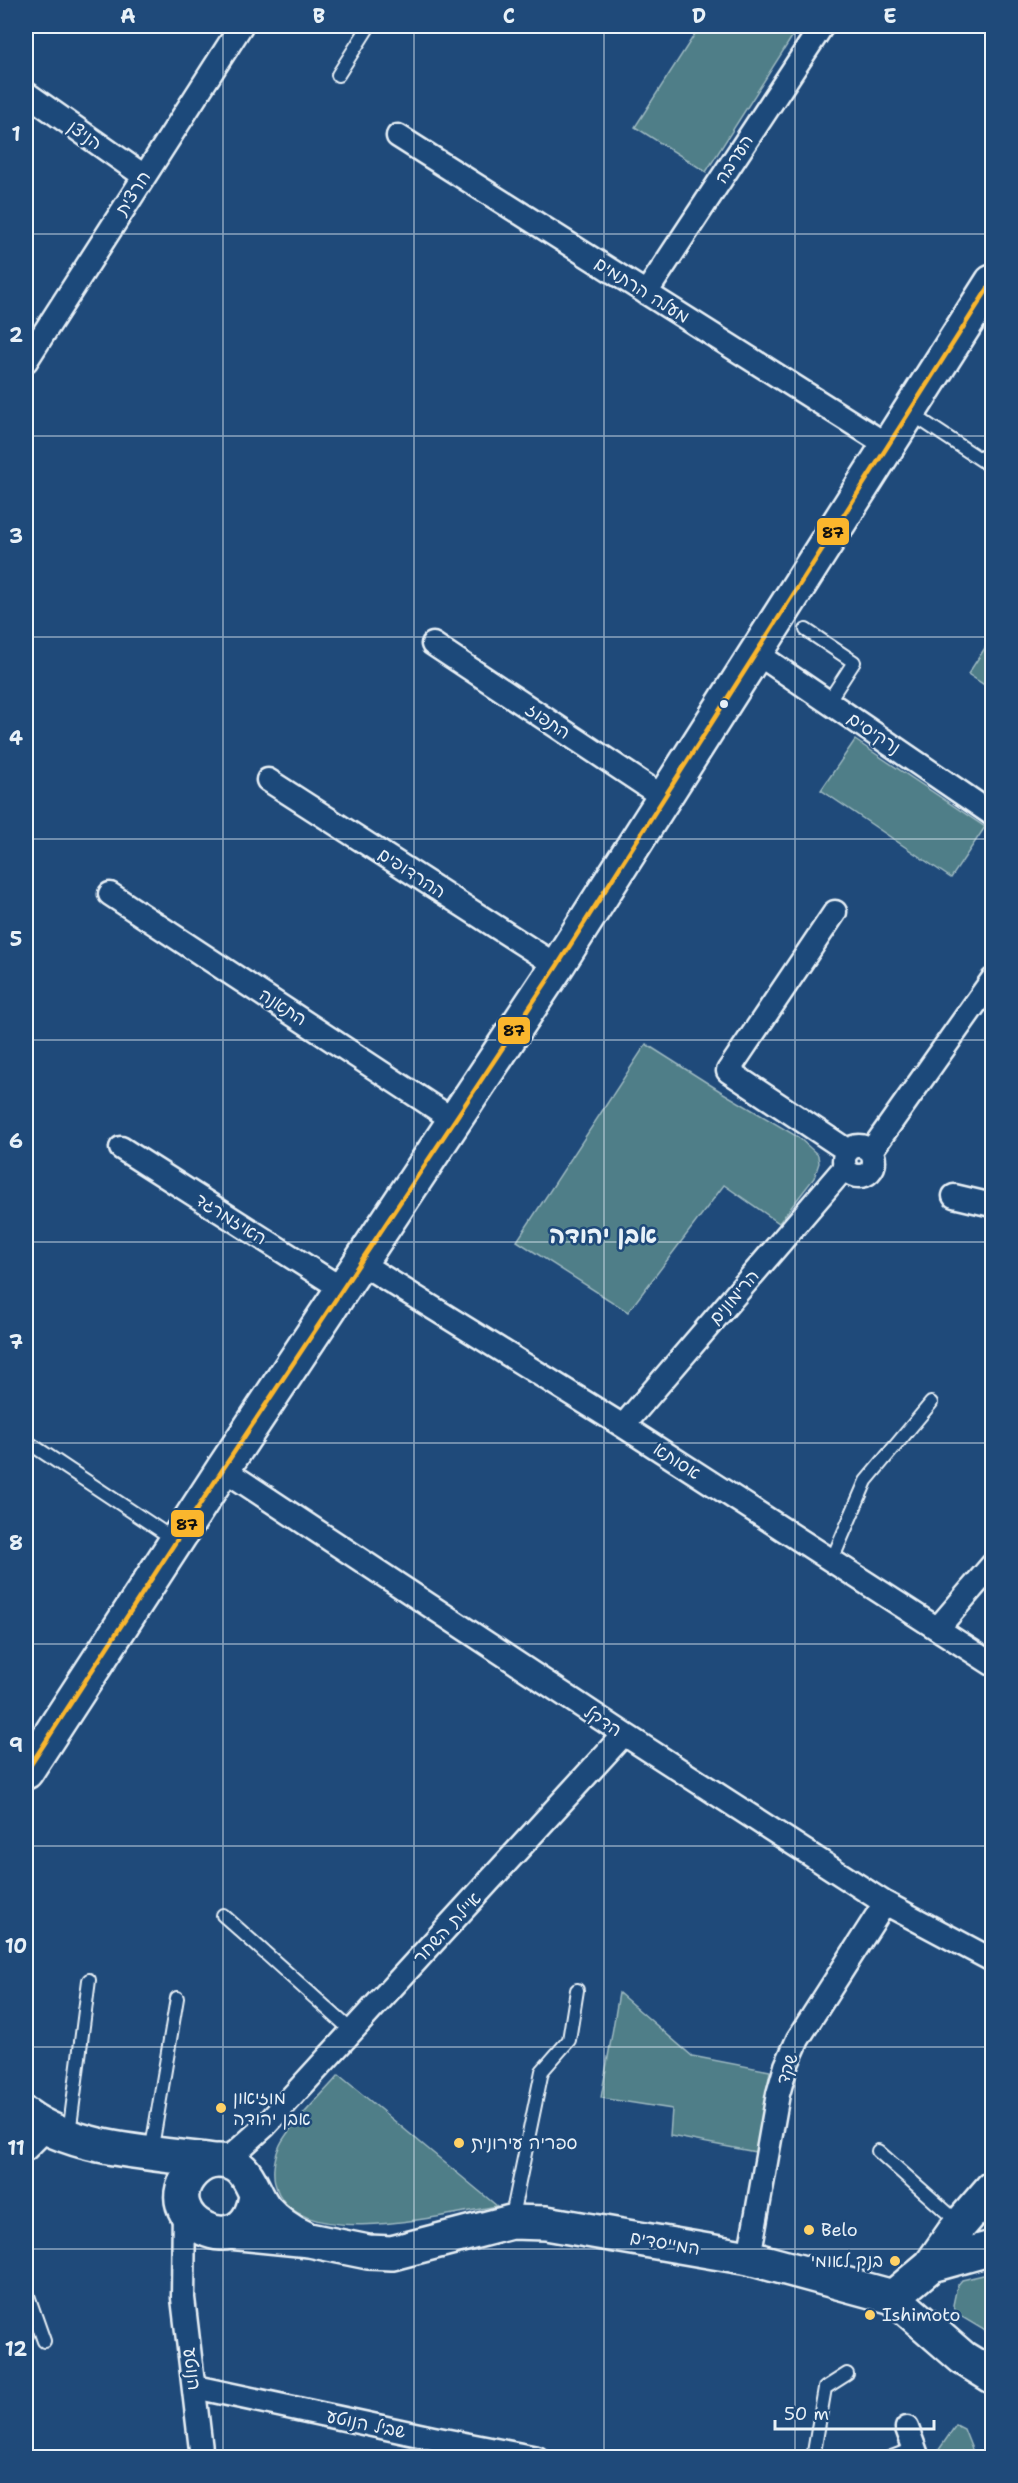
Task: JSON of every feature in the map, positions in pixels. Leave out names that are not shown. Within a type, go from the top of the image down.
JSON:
[{"type":"street","name":"חרצית","points":[[26,361],[241,26]]},
{"type":"street","name":"הערבה","points":[[646,293],[822,26]]},
{"type":"street","name":"הניצן","points":[[26,93],[144,176]]},
{"type":"street","name":"מעלה הרתמים","points":[[398,136],[887,445]]},
{"type":"street","points":[[26,1772],[359,1262],[557,966],[755,652],[993,282]]},
{"type":"street","name":"התפוז","points":[[433,645],[663,797]]},
{"type":"street","name":"נרקיסים","points":[[755,652],[993,814]]},
{"type":"street","name":"ההרדופים","points":[[268,780],[557,966]]},
{"type":"street","name":"התאנה","points":[[110,894],[455,1121]]},
{"type":"street","points":[[835,912],[728,1071],[846,1159],[852,1175],[861,1177],[873,1167],[871,1152],[993,980]]},
{"type":"street","name":"האיזמרגד","points":[[121,1149],[342,1289]]},
{"type":"street","name":"הרימונים","points":[[623,1426],[846,1159]]},
{"type":"street","points":[[954,1196],[993,1205]]},
{"type":"street","name":"אסותא","points":[[359,1262],[623,1426],[993,1664]]},
{"type":"street","name":"הדקל","points":[[223,1469],[885,1903],[993,1960]]},
{"type":"street","points":[[938,1628],[993,1565]]},
{"type":"street","name":"איילת השחר","points":[[217,2161],[242,2147],[269,2121],[624,1734]]},
{"type":"street","name":"שקד","points":[[749,2258],[778,2094],[786,2066],[798,2039],[885,1903]]},
{"type":"street","name":"איילת השחר","points":[[254,2189],[254,2156],[269,2121]]},
{"type":"street","points":[[42,2132],[144,2152],[237,2165],[246,2173],[254,2189],[254,2208],[249,2219],[240,2227],[222,2233],[204,2230],[194,2224],[187,2215],[183,2198],[165,2166],[144,2152]]},
{"type":"street","points":[[183,2198],[186,2182],[193,2172],[202,2165],[217,2161]]},
{"type":"street","name":"המייסדים","points":[[254,2189],[276,2220],[289,2231],[309,2240]]},
{"type":"street","name":"הנוטע","points":[[183,2198],[183,2281],[202,2457]]},
{"type":"street","points":[[893,2298],[931,2265],[983,2208]]},
{"type":"street","name":"המייסדים","points":[[222,2233],[309,2240],[368,2252],[392,2253],[511,2222],[546,2223],[749,2258],[893,2298],[963,2358],[993,2376]]},
{"type":"street","name":"הנוטע","points":[[183,2281],[191,2254],[201,2242],[222,2233]]},
{"type":"street","points":[[931,2265],[993,2248]]},
{"type":"street","name":"שביל הנוטע","points":[[195,2387],[429,2448],[537,2457]]},
{"type":"lane","points":[[338,75],[369,26]]},
{"type":"lane","points":[[908,412],[993,467]]},
{"type":"lane","points":[[806,630],[855,662],[828,702]]},
{"type":"lane","points":[[832,1560],[866,1481],[932,1403]]},
{"type":"lane","points":[[26,1441],[176,1540]]},
{"type":"lane","points":[[223,1915],[352,2031]]},
{"type":"lane","points":[[42,2132],[89,1980]]},
{"type":"lane","points":[[511,2222],[542,2071],[569,2040],[577,1990]]},
{"type":"lane","points":[[144,2152],[177,1998]]},
{"type":"lane","points":[[878,2151],[983,2208]]},
{"type":"lane","points":[[26,2290],[44,2341]]},
{"type":"lane","points":[[821,2457],[814,2452],[825,2388],[848,2374]]},
{"type":"lane","points":[[889,2457],[913,2445]]},
{"type":"green space","points":[[700,26],[799,26],[706,172],[635,127]]},
{"type":"green space","points":[[992,637],[992,690],[968,674]]},
{"type":"green space","points":[[855,740],[985,827],[951,878],[821,790]]},
{"type":"green space","points":[[646,1044],[798,1137],[818,1155],[819,1163],[814,1178],[779,1223],[724,1185],[628,1312],[517,1241]]},
{"type":"green space","points":[[619,1993],[692,2056],[770,2071],[756,2152],[670,2136],[672,2109],[601,2098]]},
{"type":"green space","points":[[339,2075],[497,2206],[414,2220],[348,2225],[318,2221],[295,2211],[276,2188],[274,2163],[285,2137]]},
{"type":"green space","points":[[992,2273],[992,2335],[957,2314],[953,2305],[957,2286],[962,2280]]},
{"type":"green space","points":[[956,2425],[964,2429],[975,2457],[941,2457],[938,2451]]},
{"type":"transit line","name":"87","points":[[26,1772],[223,1469],[557,966],[992,282]]},
{"type":"place","name":"מוזיאון אבן יהודה","points":[[221,2108]]},
{"type":"place","name":"ספריה עירונית","points":[[459,2143]]},
{"type":"place","name":"Belo","points":[[809,2230]]},
{"type":"place","name":"בנק לאומי","points":[[895,2261]]},
{"type":"place","name":"Ishimoto","points":[[870,2315]]},
{"type":"district","name":"אבן יהודה","points":[[603,1235]]}]
